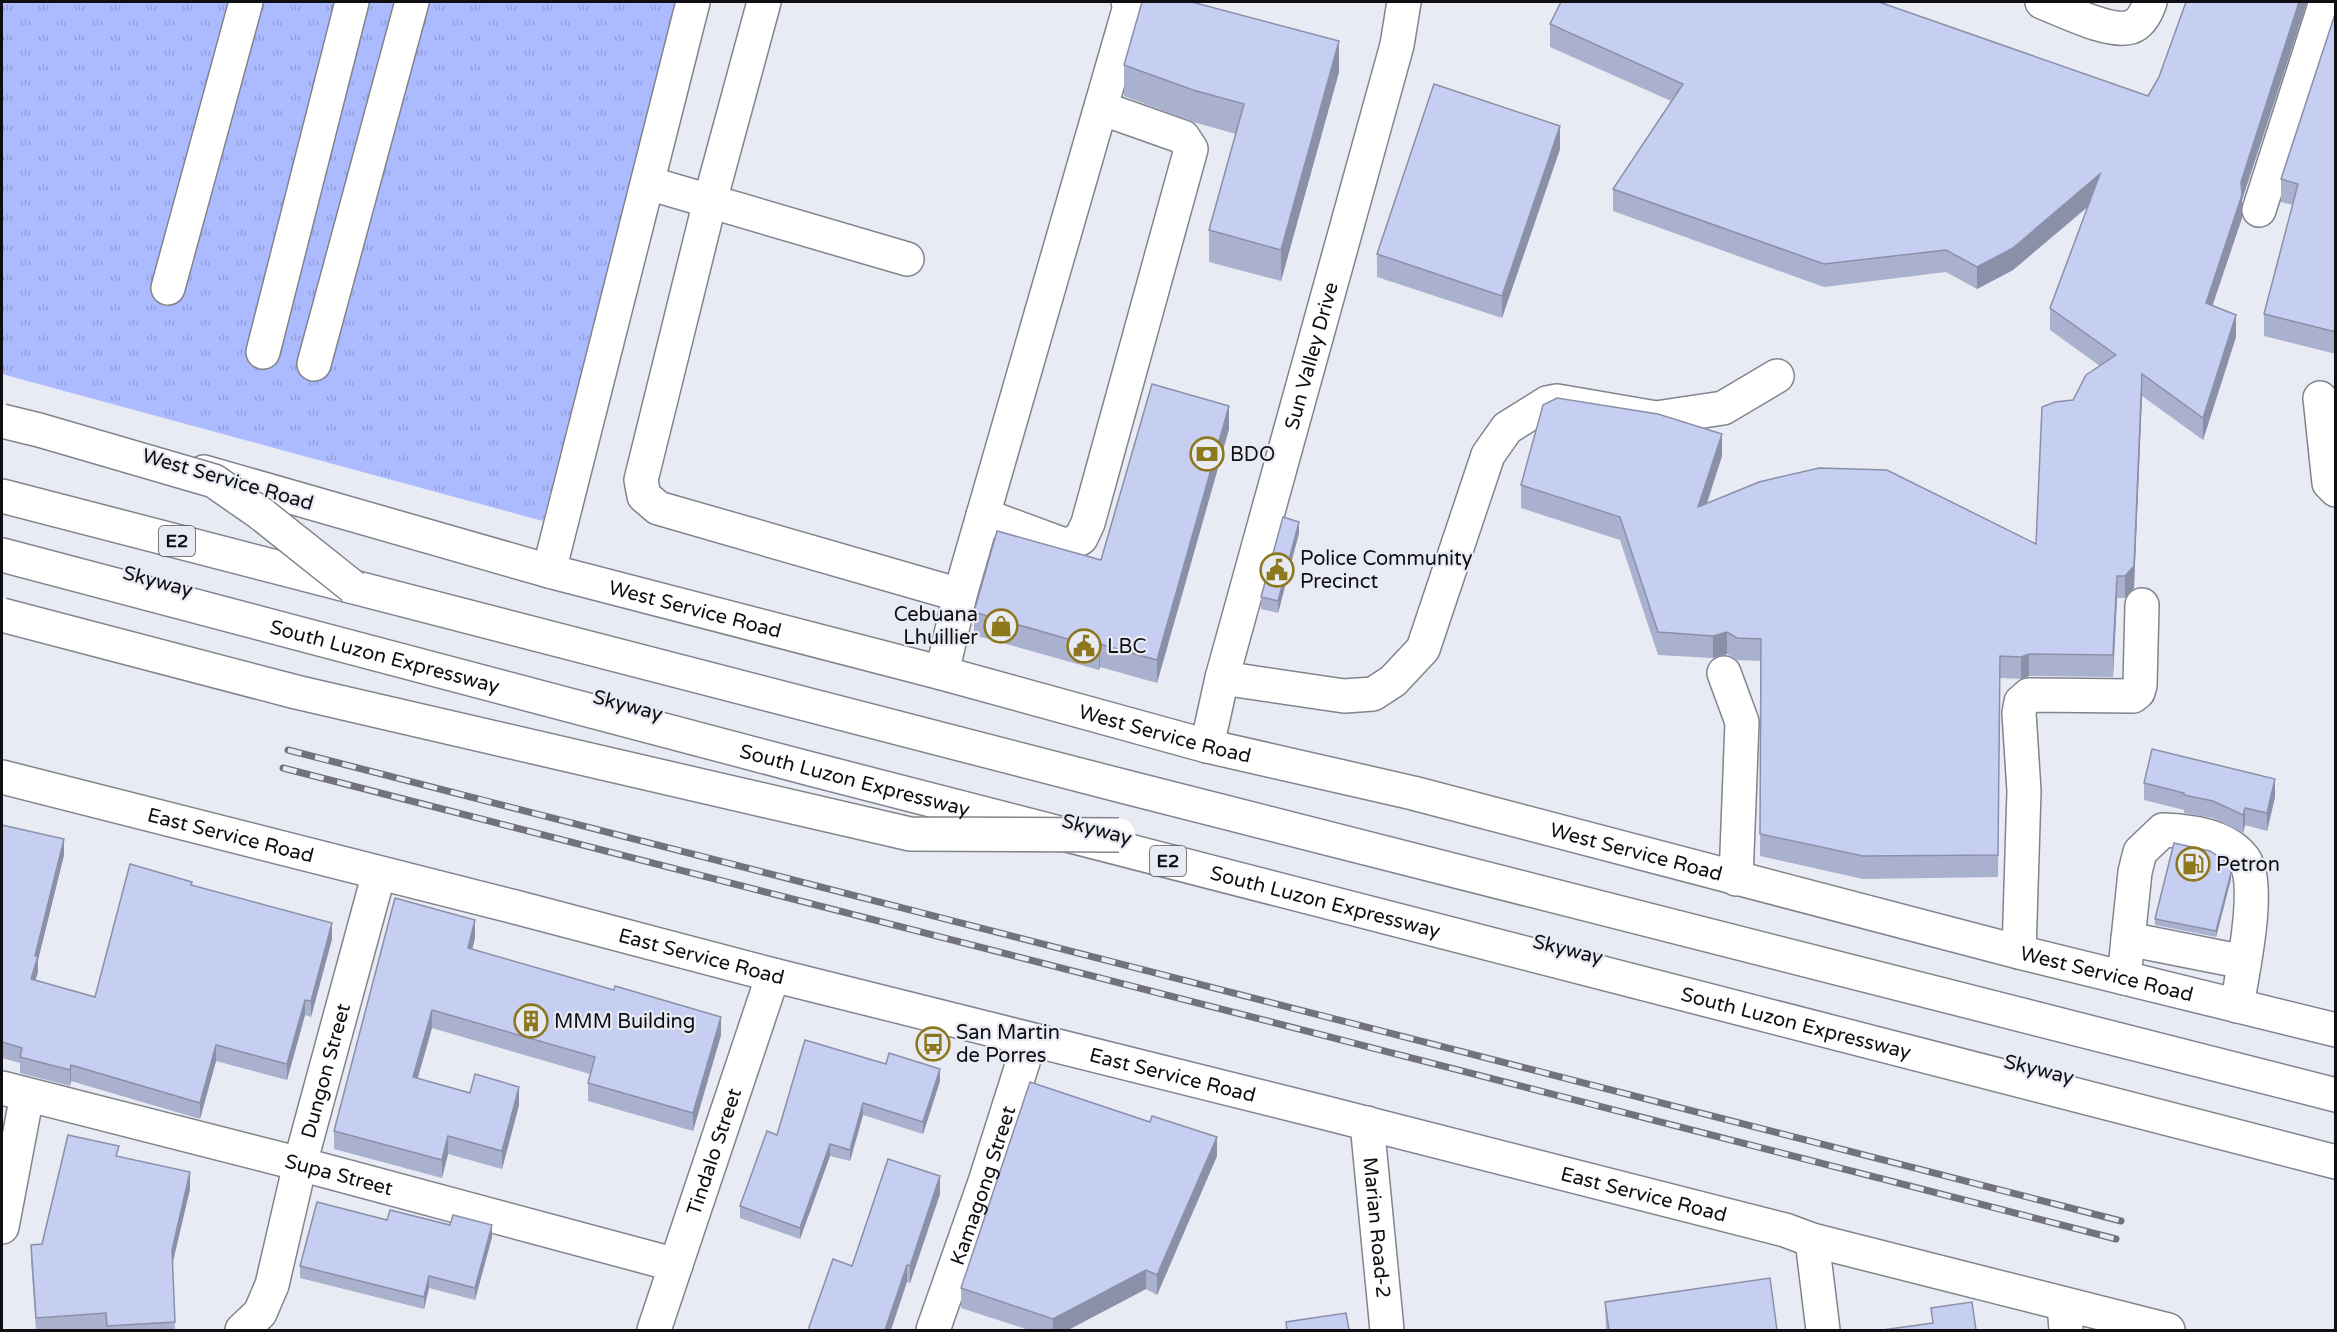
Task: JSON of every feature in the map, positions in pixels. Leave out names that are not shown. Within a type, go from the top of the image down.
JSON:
[{"type":"main road","points":[[168,288],[246,2]]},
{"type":"main road","points":[[264,352],[352,2]]},
{"type":"main road","points":[[314,364],[412,2]]},
{"type":"main road","points":[[549,571],[693,2]]},
{"type":"main road","points":[[764,2],[710,201],[641,480],[644,496],[658,508],[960,595]]},
{"type":"main road","points":[[942,674],[960,595],[1130,6],[1128,2]]},
{"type":"main road","name":"Sun Valley Drive","points":[[1207,746],[1222,678],[1397,45],[1404,2]]},
{"type":"main road","points":[[2042,2],[2112,28],[2132,27],[2145,16],[2150,2]]},
{"type":"main road","points":[[2259,210],[2325,8],[2332,2]]},
{"type":"main road","points":[[983,515],[1067,546],[1081,538],[1088,523],[1191,149],[1183,137],[1101,108]]},
{"type":"main road","points":[[648,183],[907,259]]},
{"type":"main road","points":[[1222,678],[1344,696],[1372,694],[1393,681],[1423,649],[1488,455],[1507,428],[1532,410],[1557,401],[1656,418],[1723,408],[1777,376]]},
{"type":"main road","points":[[2320,398],[2329,483],[2336,490]]},
{"type":"main road","name":"West Service Road","points":[[2,414],[549,571],[1207,746],[1413,793],[2019,952],[2336,1030]]},
{"type":"main road","points":[[2,421],[214,481],[260,513],[353,586]]},
{"type":"main road","name":"E2","points":[[2,482],[2336,1074]]},
{"type":"main road","name":"E2","points":[[2,496],[1119,785],[2336,1095]]},
{"type":"main road","name":"Skyway","points":[[2,540],[1119,835],[2336,1144]]},
{"type":"main road","name":"South Luzon Expressway","points":[[2,555],[799,766],[2336,1162]]},
{"type":"main road","points":[[2019,952],[2024,791],[2019,713],[2021,702],[2029,695],[2133,696],[2138,692],[2142,605]]},
{"type":"main road","points":[[2,615],[296,692],[910,834],[1119,835]]},
{"type":"main road","points":[[1724,673],[1743,722],[1736,879]]},
{"type":"main road","name":"East Service Road","points":[[2,777],[773,975],[1785,1230],[2065,1317],[2168,1330]]},
{"type":"main road","points":[[2124,978],[2135,872],[2140,852],[2163,830],[2186,831],[2211,837],[2231,848],[2244,860],[2252,880],[2237,1006]]},
{"type":"main road","name":"Dungon Street","points":[[242,1330],[260,1313],[272,1285],[300,1164],[379,873]]},
{"type":"main road","points":[[2128,939],[2244,962]]},
{"type":"main road","name":"Tindalo Street","points":[[654,1330],[773,975]]},
{"type":"main road","name":"Kamagong Street","points":[[933,1330],[985,1182],[1030,1040]]},
{"type":"main road","points":[[2,1227],[14,1091]]},
{"type":"main road","name":"Supa Street","points":[[14,1091],[300,1164],[676,1265]]},
{"type":"main road","name":"Marian Road-2","points":[[1367,1124],[1387,1330]]},
{"type":"main road","points":[[1812,1240],[1823,1330]]},
{"type":"green space","points":[[2,2],[677,2],[543,521],[2,374]]},
{"type":"building","points":[[1142,2],[1192,2],[1339,41],[1281,250],[1209,230],[1244,104],[1193,90],[1124,65]]},
{"type":"building","points":[[1561,2],[1879,2],[2148,96],[2159,77],[2186,2],[2299,2],[2241,182],[2242,195],[2206,303],[2236,315],[2203,418],[2142,374],[2134,566],[2125,576],[2117,576],[2113,655],[2000,656],[1998,855],[1863,856],[1760,834],[1761,639],[1737,638],[1727,632],[1713,636],[1658,632],[1620,517],[1521,485],[1543,405],[1557,398],[1658,414],[1722,434],[1698,507],[1759,482],[1819,468],[1887,470],[2036,544],[2042,407],[2055,402],[2073,400],[2086,375],[2116,355],[2050,308],[2100,174],[2013,248],[1977,267],[1946,250],[1824,264],[1613,189],[1683,84],[1550,24]]},
{"type":"building","points":[[2336,11],[2336,332],[2264,314],[2298,184],[2281,179]]},
{"type":"building","points":[[1434,84],[1560,126],[1502,296],[1377,254]]},
{"type":"building","points":[[1152,384],[1229,406],[1157,660],[1100,644],[1099,648],[974,612],[997,531],[1101,560]]},
{"type":"building","points":[[1283,517],[1299,522],[1278,601],[1261,597]]},
{"type":"building","points":[[2152,749],[2275,779],[2267,813],[2245,808],[2243,815],[2213,801],[2144,783]]},
{"type":"building","points":[[2,825],[64,839],[31,979],[95,997],[130,864],[192,882],[191,885],[332,923],[311,1001],[305,1000],[287,1064],[216,1045],[200,1103],[71,1065],[70,1070],[20,1057],[22,1048],[2,1042]]},
{"type":"building","points":[[2174,843],[2210,851],[2228,863],[2231,873],[2216,931],[2155,919]]},
{"type":"building","points":[[395,898],[475,920],[468,948],[614,990],[615,986],[721,1017],[693,1113],[588,1083],[595,1057],[432,1010],[413,1077],[470,1093],[475,1074],[519,1087],[502,1151],[448,1136],[442,1160],[334,1131]]},
{"type":"building","points":[[805,1040],[886,1064],[889,1053],[940,1069],[923,1122],[863,1103],[850,1150],[830,1144],[800,1228],[740,1206],[767,1131],[777,1135]]},
{"type":"building","points":[[1030,1082],[1150,1122],[1152,1116],[1217,1137],[1157,1275],[1146,1270],[1053,1319],[961,1288]]},
{"type":"building","points":[[68,1135],[119,1146],[116,1156],[190,1172],[172,1250],[175,1322],[107,1326],[106,1313],[36,1318],[31,1245],[42,1244]]},
{"type":"building","points":[[888,1159],[940,1176],[910,1266],[907,1265],[885,1330],[808,1330],[833,1259],[852,1266]]},
{"type":"building","points":[[317,1202],[387,1220],[390,1210],[450,1225],[453,1215],[492,1225],[475,1288],[429,1276],[424,1297],[300,1266]]},
{"type":"building","points":[[1770,1278],[1777,1330],[1609,1330],[1605,1302]]},
{"type":"building","points":[[1972,1302],[1976,1330],[1882,1330],[1933,1323],[1931,1308]]},
{"type":"building","points":[[1346,1313],[1349,1330],[1287,1330],[1286,1322]]},
{"type":"railway","points":[[288,750],[2121,1221]]},
{"type":"railway","points":[[283,768],[2116,1239]]},
{"type":"place","name":"BDO","points":[[1207,454]]},
{"type":"place","name":"Police Community Precinct","points":[[1277,570]]},
{"type":"place","name":"Cebuana Lhuillier","points":[[1001,626]]},
{"type":"place","name":"LBC","points":[[1084,646]]},
{"type":"place","name":"Petron","points":[[2193,864]]},
{"type":"place","name":"MMM Building","points":[[531,1021]]},
{"type":"place","name":"San Martin de Porres","points":[[933,1044]]}]
